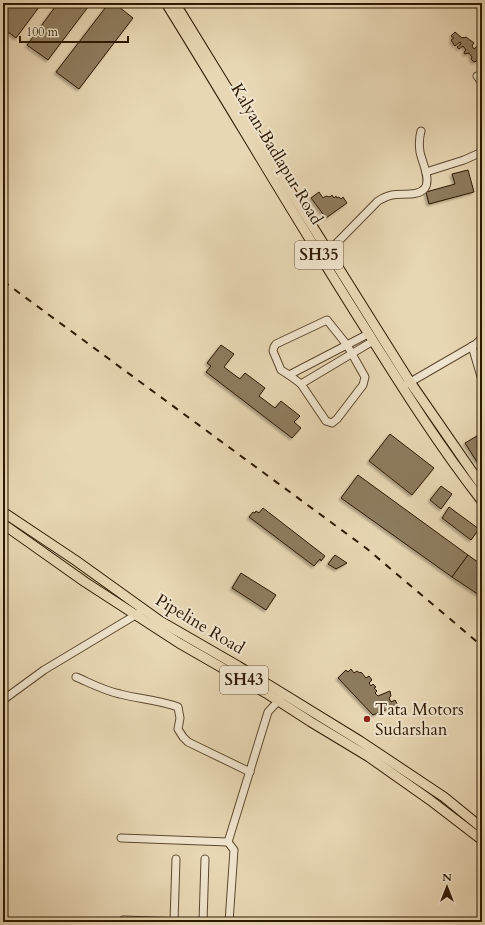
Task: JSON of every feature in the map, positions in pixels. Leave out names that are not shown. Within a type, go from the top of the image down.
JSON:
[{"type":"main road","name":"Kalyan Badlapur Road","points":[[166,3],[287,194],[328,252],[410,382],[482,486]]},
{"type":"main road","name":"Kalyan Badlapur Road","points":[[175,3],[287,194],[321,259],[402,387],[461,474],[482,501]]},
{"type":"main road","name":"Pipeline Road","points":[[3,512],[75,560],[178,643],[281,697],[360,741],[444,797],[482,828]]},
{"type":"main road","name":"Pipeline Road","points":[[3,524],[140,612]]},
{"type":"main road","name":"Pipeline Road","points":[[281,697],[311,722],[369,757],[430,800],[482,840]]},
{"type":"street","points":[[477,76],[482,83]]},
{"type":"street","points":[[321,259],[378,201],[392,195],[419,193],[424,189],[426,184],[426,172],[420,153],[419,139],[421,131]]},
{"type":"street","points":[[426,172],[464,160],[482,152]]},
{"type":"street","points":[[327,320],[347,345],[364,374],[365,381],[335,422],[329,423],[326,421],[301,384],[281,370],[273,351],[276,344],[327,320]]},
{"type":"street","points":[[289,375],[347,345],[371,338]]},
{"type":"street","points":[[301,384],[352,353],[371,338]]},
{"type":"street","points":[[402,387],[472,346],[482,338]]},
{"type":"street","points":[[472,346],[481,372],[482,380]]},
{"type":"street","points":[[3,700],[44,670],[140,612]]},
{"type":"street","points":[[76,677],[118,694],[168,703],[178,707],[180,718],[178,729],[188,742],[250,772]]},
{"type":"street","points":[[228,842],[268,712],[281,697]]},
{"type":"street","points":[[121,838],[228,842]]},
{"type":"street","points":[[228,842],[234,850],[229,922]]},
{"type":"street","points":[[174,922],[176,859]]},
{"type":"street","points":[[203,922],[205,859]]},
{"type":"street","points":[[123,920],[182,922]]},
{"type":"building","points":[[9,3],[42,3],[16,38],[3,28],[3,11]]},
{"type":"building","points":[[58,3],[91,3],[48,60],[27,45]]},
{"type":"building","points":[[109,3],[114,3],[133,18],[79,89],[56,72]]},
{"type":"building","points":[[455,32],[462,38],[466,37],[474,43],[472,46],[474,49],[482,42],[482,56],[480,54],[478,57],[479,60],[474,62],[469,53],[465,54],[464,52],[466,50],[463,46],[459,49],[457,47],[461,44],[460,42],[455,46],[451,40],[454,38],[451,36]]},
{"type":"building","points":[[468,170],[474,192],[429,204],[426,192],[455,184],[452,174]]},
{"type":"building","points":[[319,192],[323,198],[326,196],[330,197],[332,195],[334,198],[336,196],[337,198],[339,197],[341,199],[343,197],[347,203],[326,218],[311,198]]},
{"type":"building","points":[[221,345],[234,354],[224,367],[240,379],[245,373],[265,388],[259,396],[275,408],[281,401],[300,416],[294,422],[301,428],[292,438],[206,372],[211,366],[207,363]]},
{"type":"building","points":[[482,433],[482,459],[477,462],[465,443]]},
{"type":"building","points":[[390,434],[434,468],[412,495],[369,461]]},
{"type":"building","points":[[358,475],[468,555],[452,577],[341,498]]},
{"type":"building","points":[[441,486],[452,494],[441,509],[430,500]]},
{"type":"building","points":[[449,507],[479,529],[471,540],[442,518]]},
{"type":"building","points":[[263,508],[325,556],[321,561],[320,559],[314,566],[249,517],[253,512],[255,513],[256,511],[259,513]]},
{"type":"building","points":[[335,555],[347,563],[336,569],[328,564]]},
{"type":"building","points":[[468,555],[482,565],[482,597],[452,577]]},
{"type":"building","points":[[241,573],[276,595],[266,610],[232,588]]},
{"type":"building","points":[[351,669],[354,673],[357,671],[360,673],[361,672],[366,678],[369,676],[372,680],[369,683],[371,686],[373,684],[376,687],[374,688],[377,691],[375,693],[378,696],[390,691],[391,696],[389,698],[391,702],[395,700],[398,705],[373,715],[338,678],[346,670],[348,672]]},
{"type":"waterway","points":[[3,916],[17,922]]},
{"type":"railway","points":[[3,281],[366,548],[482,646]]},
{"type":"place","name":"Tata Motors Sudarshan","points":[[367,719]]}]
